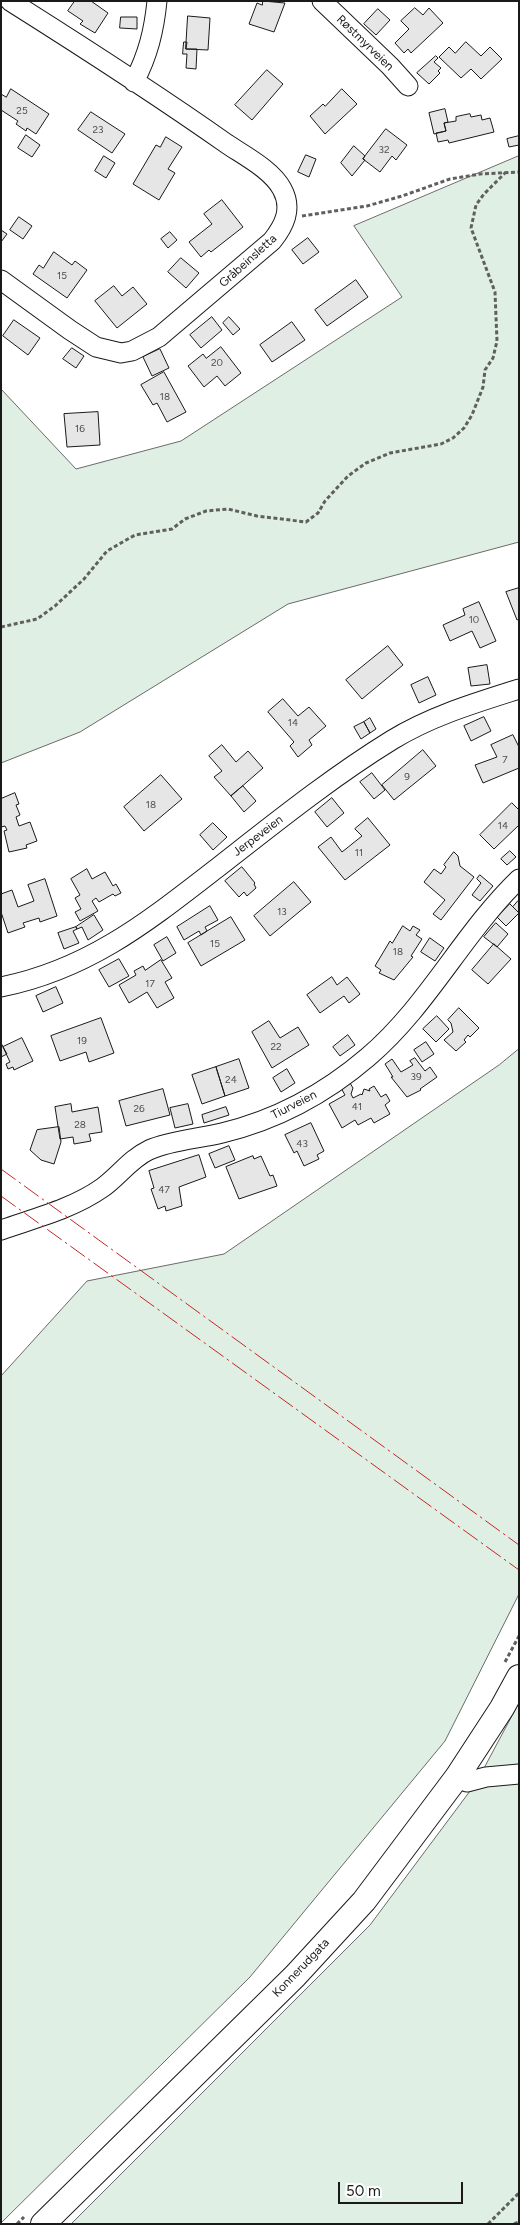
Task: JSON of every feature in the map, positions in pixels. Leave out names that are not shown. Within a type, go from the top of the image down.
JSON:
[{"type":"main road","name":"Konnerudgata","points":[[37,2217],[295,1976],[364,1901],[457,1777],[502,1708],[510,1673]]},
{"type":"street","points":[[10,1],[206,129],[272,177],[282,189],[287,203],[287,217]]},
{"type":"street","points":[[134,82],[151,42],[156,1]]},
{"type":"street","name":"Røstmyrveien","points":[[322,1],[390,66],[408,86]]},
{"type":"street","name":"Gråbeinsletta","points":[[1,280],[96,347],[121,353],[132,351],[159,337],[272,242],[281,230],[287,217]]},
{"type":"street","name":"Jerpeveien","points":[[1,987],[51,974],[113,945],[345,772],[393,740],[445,714],[519,689]]},
{"type":"street","name":"Tiurveien","points":[[1,1230],[86,1198],[104,1187],[127,1166],[149,1150],[174,1142],[223,1133],[267,1119],[305,1102],[333,1084],[368,1057],[411,1013],[495,904],[519,879]]},
{"type":"street","points":[[457,1777],[467,1782],[486,1777],[519,1774]]},
{"type":"path","points":[[1,627],[37,619],[55,606],[84,579],[108,551],[135,536],[172,529],[185,519],[206,511],[228,509],[257,516],[306,522],[318,513],[325,501],[348,476],[366,463],[390,453],[442,444],[453,438],[464,428],[472,415],[483,386],[485,370],[493,358],[497,341],[495,292],[471,228],[476,205],[506,172]]},
{"type":"path","points":[[287,217],[367,206],[450,179],[480,174],[519,172]]},
{"type":"path","points":[[510,1673],[519,1636]]},
{"type":"path","points":[[488,2224],[519,2193]]},
{"type":"path","points":[[17,2224],[37,2217]]},
{"type":"path","points":[[514,2224],[519,2222]]},
{"type":"green space","points":[[519,156],[519,542],[288,604],[80,732],[1,763],[1,389],[76,469],[181,441],[402,297],[354,226]]},
{"type":"green space","points":[[519,1049],[519,1594],[445,1741],[250,1977],[1,2223],[1,1376],[87,1281],[224,1254],[499,1065]]},
{"type":"green space","points":[[519,1703],[519,2224],[71,2224],[370,1925],[476,1783]]},
{"type":"building","points":[[75,1],[91,1],[108,13],[95,33],[80,24],[83,21],[68,11]]},
{"type":"building","points":[[263,1],[285,3],[274,32],[249,24],[257,3],[262,5]]},
{"type":"building","points":[[415,8],[423,15],[429,8],[443,23],[411,53],[408,49],[404,53],[395,43],[409,29],[401,21]]},
{"type":"building","points":[[378,9],[390,20],[376,35],[364,24]]},
{"type":"building","points":[[188,16],[210,18],[208,50],[186,49]]},
{"type":"building","points":[[121,17],[137,17],[137,29],[120,28]]},
{"type":"building","points":[[184,42],[187,42],[186,49],[197,49],[196,69],[186,68],[187,54],[183,54]]},
{"type":"building","points":[[466,42],[481,56],[490,47],[502,59],[481,79],[471,69],[461,78],[439,57],[449,47],[455,53]]},
{"type":"building","points":[[436,56],[438,58],[434,62],[441,68],[438,71],[440,73],[429,84],[417,73]]},
{"type":"building","points":[[267,70],[283,84],[252,120],[235,105]]},
{"type":"building","points":[[11,89],[49,114],[36,134],[27,128],[26,131],[16,124],[18,121],[1,110],[1,94],[6,97]]},
{"type":"building","points":[[342,89],[357,104],[325,134],[310,116],[323,104],[325,106]]},
{"type":"building","points":[[445,109],[448,122],[444,123],[446,131],[434,134],[429,113]]},
{"type":"building","points":[[91,112],[125,134],[112,153],[78,130]]},
{"type":"building","points":[[470,114],[471,117],[481,115],[482,120],[490,118],[494,132],[449,143],[448,140],[438,142],[436,133],[446,131],[444,123],[456,121],[456,117]]},
{"type":"building","points":[[386,129],[407,145],[396,160],[392,156],[380,172],[363,159]]},
{"type":"building","points":[[26,135],[40,145],[32,157],[18,148]]},
{"type":"building","points":[[519,136],[519,145],[509,147],[507,139]]},
{"type":"building","points":[[166,137],[182,147],[168,169],[175,173],[159,200],[133,184],[156,145],[160,147]]},
{"type":"building","points":[[354,146],[365,156],[363,159],[365,160],[352,176],[341,163]]},
{"type":"building","points":[[306,155],[316,159],[309,177],[298,172]]},
{"type":"building","points":[[104,156],[115,163],[106,178],[95,171]]},
{"type":"building","points":[[222,200],[243,227],[211,252],[209,250],[201,257],[189,242],[212,224],[204,214]]},
{"type":"building","points":[[19,217],[32,226],[23,239],[10,230]]},
{"type":"building","points":[[1,230],[7,234],[1,242]]},
{"type":"building","points":[[170,232],[177,240],[168,248],[161,239]]},
{"type":"building","points":[[308,238],[319,252],[303,264],[292,250]]},
{"type":"building","points":[[54,252],[72,265],[75,261],[87,270],[67,298],[33,274],[39,265],[43,268]]},
{"type":"building","points":[[181,258],[199,273],[186,288],[168,272]]},
{"type":"building","points":[[356,280],[368,297],[327,326],[315,310]]},
{"type":"building","points":[[114,286],[122,296],[133,287],[147,304],[117,328],[95,301]]},
{"type":"building","points":[[212,317],[222,330],[201,348],[190,335]]},
{"type":"building","points":[[229,317],[240,329],[233,335],[223,323]]},
{"type":"building","points":[[14,320],[40,338],[28,355],[3,336]]},
{"type":"building","points":[[292,322],[305,340],[272,362],[260,345]]},
{"type":"building","points":[[221,347],[241,373],[225,386],[217,376],[204,387],[188,366],[203,354],[206,358]]},
{"type":"building","points":[[72,348],[84,356],[76,368],[63,359]]},
{"type":"building","points":[[160,349],[169,368],[152,376],[143,357]]},
{"type":"building","points":[[164,372],[186,412],[167,422],[157,403],[153,405],[141,385]]},
{"type":"building","points":[[98,412],[100,445],[67,447],[64,414]]},
{"type":"building","points":[[519,588],[519,619],[517,620],[506,592]]},
{"type":"building","points":[[479,602],[496,641],[480,648],[472,631],[450,641],[443,625],[465,615],[463,609]]},
{"type":"building","points":[[388,646],[403,665],[362,699],[346,680]]},
{"type":"building","points":[[487,665],[490,684],[471,686],[468,668]]},
{"type":"building","points":[[428,677],[436,695],[419,703],[411,685]]},
{"type":"building","points":[[283,699],[298,716],[309,707],[326,726],[309,740],[312,745],[298,757],[290,746],[294,742],[268,712]]},
{"type":"building","points":[[484,717],[491,731],[471,741],[464,726]]},
{"type":"building","points":[[370,718],[376,729],[370,733],[364,722]]},
{"type":"building","points":[[364,722],[370,733],[361,739],[354,727]]},
{"type":"building","points":[[513,735],[519,747],[519,768],[483,783],[475,765],[497,757],[491,745]]},
{"type":"building","points":[[222,745],[236,762],[248,751],[263,768],[231,796],[214,777],[222,771],[209,756]]},
{"type":"building","points":[[423,750],[436,766],[394,800],[382,785]]},
{"type":"building","points":[[372,773],[385,790],[374,799],[360,782]]},
{"type":"building","points":[[161,775],[182,799],[144,831],[124,807]]},
{"type":"building","points":[[243,786],[256,801],[244,812],[231,796]]},
{"type":"building","points":[[15,793],[19,804],[16,805],[20,815],[16,817],[19,826],[30,822],[37,841],[26,845],[27,848],[9,852],[4,831],[7,830],[5,826],[1,827],[1,799]]},
{"type":"building","points":[[332,798],[344,813],[327,827],[315,812]]},
{"type":"building","points":[[512,803],[519,810],[519,825],[494,849],[480,835]]},
{"type":"building","points":[[368,818],[390,845],[345,880],[318,847],[331,837],[342,852],[362,836],[355,829]]},
{"type":"building","points":[[213,823],[227,837],[213,850],[200,835]]},
{"type":"building","points":[[510,851],[516,857],[507,865],[501,859]]},
{"type":"building","points":[[454,852],[458,856],[460,866],[474,877],[441,920],[433,914],[445,900],[424,882],[434,869],[441,874],[446,867],[444,865]]},
{"type":"building","points":[[242,867],[255,883],[256,888],[247,896],[244,892],[239,897],[225,881]]},
{"type":"building","points":[[87,869],[92,879],[105,872],[113,886],[116,884],[121,893],[115,896],[113,894],[99,902],[96,898],[92,901],[98,911],[80,921],[75,912],[81,909],[75,898],[80,895],[71,879]]},
{"type":"building","points":[[480,875],[493,886],[480,901],[472,895],[481,883],[477,879]]},
{"type":"building","points":[[45,879],[57,916],[40,922],[39,918],[23,923],[25,927],[8,933],[1,912],[1,894],[12,890],[18,907],[34,901],[28,885]]},
{"type":"building","points":[[294,882],[311,902],[270,936],[254,916]]},
{"type":"building","points":[[519,901],[519,913],[513,907]]},
{"type":"building","points":[[510,904],[519,913],[506,926],[497,917]]},
{"type":"building","points":[[210,906],[218,920],[205,927],[207,931],[201,935],[199,931],[184,940],[177,927]]},
{"type":"building","points":[[94,915],[103,930],[88,940],[82,927],[77,929],[76,927]]},
{"type":"building","points":[[231,917],[245,940],[201,966],[188,943]]},
{"type":"building","points":[[496,923],[508,934],[497,947],[484,937]]},
{"type":"building","points":[[403,926],[410,931],[413,926],[420,930],[416,935],[422,939],[411,956],[413,957],[394,980],[379,973],[381,970],[375,966],[390,941],[392,943]]},
{"type":"building","points":[[76,927],[77,929],[73,931],[79,943],[64,949],[58,933]]},
{"type":"building","points":[[167,937],[176,953],[163,961],[154,945]]},
{"type":"building","points":[[430,938],[444,948],[435,961],[421,952]]},
{"type":"building","points":[[494,944],[511,959],[488,984],[472,970]]},
{"type":"building","points":[[119,959],[129,976],[109,987],[99,970]]},
{"type":"building","points":[[161,960],[172,978],[165,982],[174,998],[157,1008],[147,992],[129,1003],[119,985],[136,975],[134,971],[143,966],[145,970]]},
{"type":"building","points":[[332,977],[337,985],[347,977],[360,994],[349,1003],[344,996],[320,1013],[307,995]]},
{"type":"building","points":[[56,987],[63,1003],[43,1012],[36,996]]},
{"type":"building","points":[[459,1008],[479,1028],[470,1037],[468,1035],[464,1040],[466,1042],[456,1051],[444,1040],[453,1032],[451,1023],[448,1020]]},
{"type":"building","points":[[437,1016],[449,1029],[436,1042],[423,1029]]},
{"type":"building","points":[[101,1018],[114,1053],[89,1062],[86,1052],[60,1061],[51,1036]]},
{"type":"building","points":[[269,1021],[280,1038],[298,1027],[309,1045],[272,1068],[252,1032]]},
{"type":"building","points":[[348,1035],[355,1045],[340,1056],[333,1047]]},
{"type":"building","points":[[22,1038],[33,1061],[14,1070],[13,1067],[8,1069],[6,1064],[10,1062],[3,1047]]},
{"type":"building","points":[[426,1042],[434,1054],[422,1062],[414,1050]]},
{"type":"building","points":[[1,1043],[7,1054],[1,1057]]},
{"type":"building","points":[[415,1058],[425,1071],[430,1067],[437,1077],[421,1090],[407,1097],[391,1077],[393,1077],[385,1064],[392,1059],[401,1072],[413,1065],[410,1061]]},
{"type":"building","points":[[239,1059],[249,1088],[225,1096],[216,1067]]},
{"type":"building","points":[[216,1067],[225,1096],[202,1104],[192,1075]]},
{"type":"building","points":[[287,1069],[295,1083],[281,1092],[273,1078]]},
{"type":"building","points":[[350,1083],[353,1088],[351,1094],[353,1098],[362,1095],[364,1089],[370,1091],[369,1089],[374,1086],[381,1097],[386,1094],[390,1101],[385,1105],[390,1114],[374,1123],[371,1118],[358,1125],[355,1120],[342,1128],[329,1104],[345,1095],[341,1088]]},
{"type":"building","points":[[163,1089],[170,1115],[126,1126],[119,1101]]},
{"type":"building","points":[[71,1104],[72,1112],[98,1107],[102,1132],[89,1134],[91,1141],[74,1144],[73,1137],[60,1139],[55,1107]]},
{"type":"building","points":[[188,1104],[193,1124],[175,1128],[170,1108]]},
{"type":"building","points":[[226,1107],[229,1115],[204,1123],[202,1115]]},
{"type":"building","points":[[311,1123],[324,1151],[317,1155],[319,1159],[304,1166],[297,1151],[294,1153],[285,1135]]},
{"type":"building","points":[[59,1127],[61,1142],[54,1164],[41,1160],[30,1150],[37,1130]]},
{"type":"building","points":[[229,1146],[235,1160],[215,1168],[209,1154]]},
{"type":"building","points":[[199,1155],[206,1177],[179,1187],[182,1206],[166,1211],[165,1206],[158,1209],[151,1189],[154,1188],[149,1171]]},
{"type":"building","points":[[253,1156],[254,1159],[261,1156],[270,1176],[273,1175],[277,1186],[239,1199],[226,1167]]},
{"type":"power","points":[[1,1169],[519,1545]]},
{"type":"power","points":[[1,1196],[519,1570]]}]
